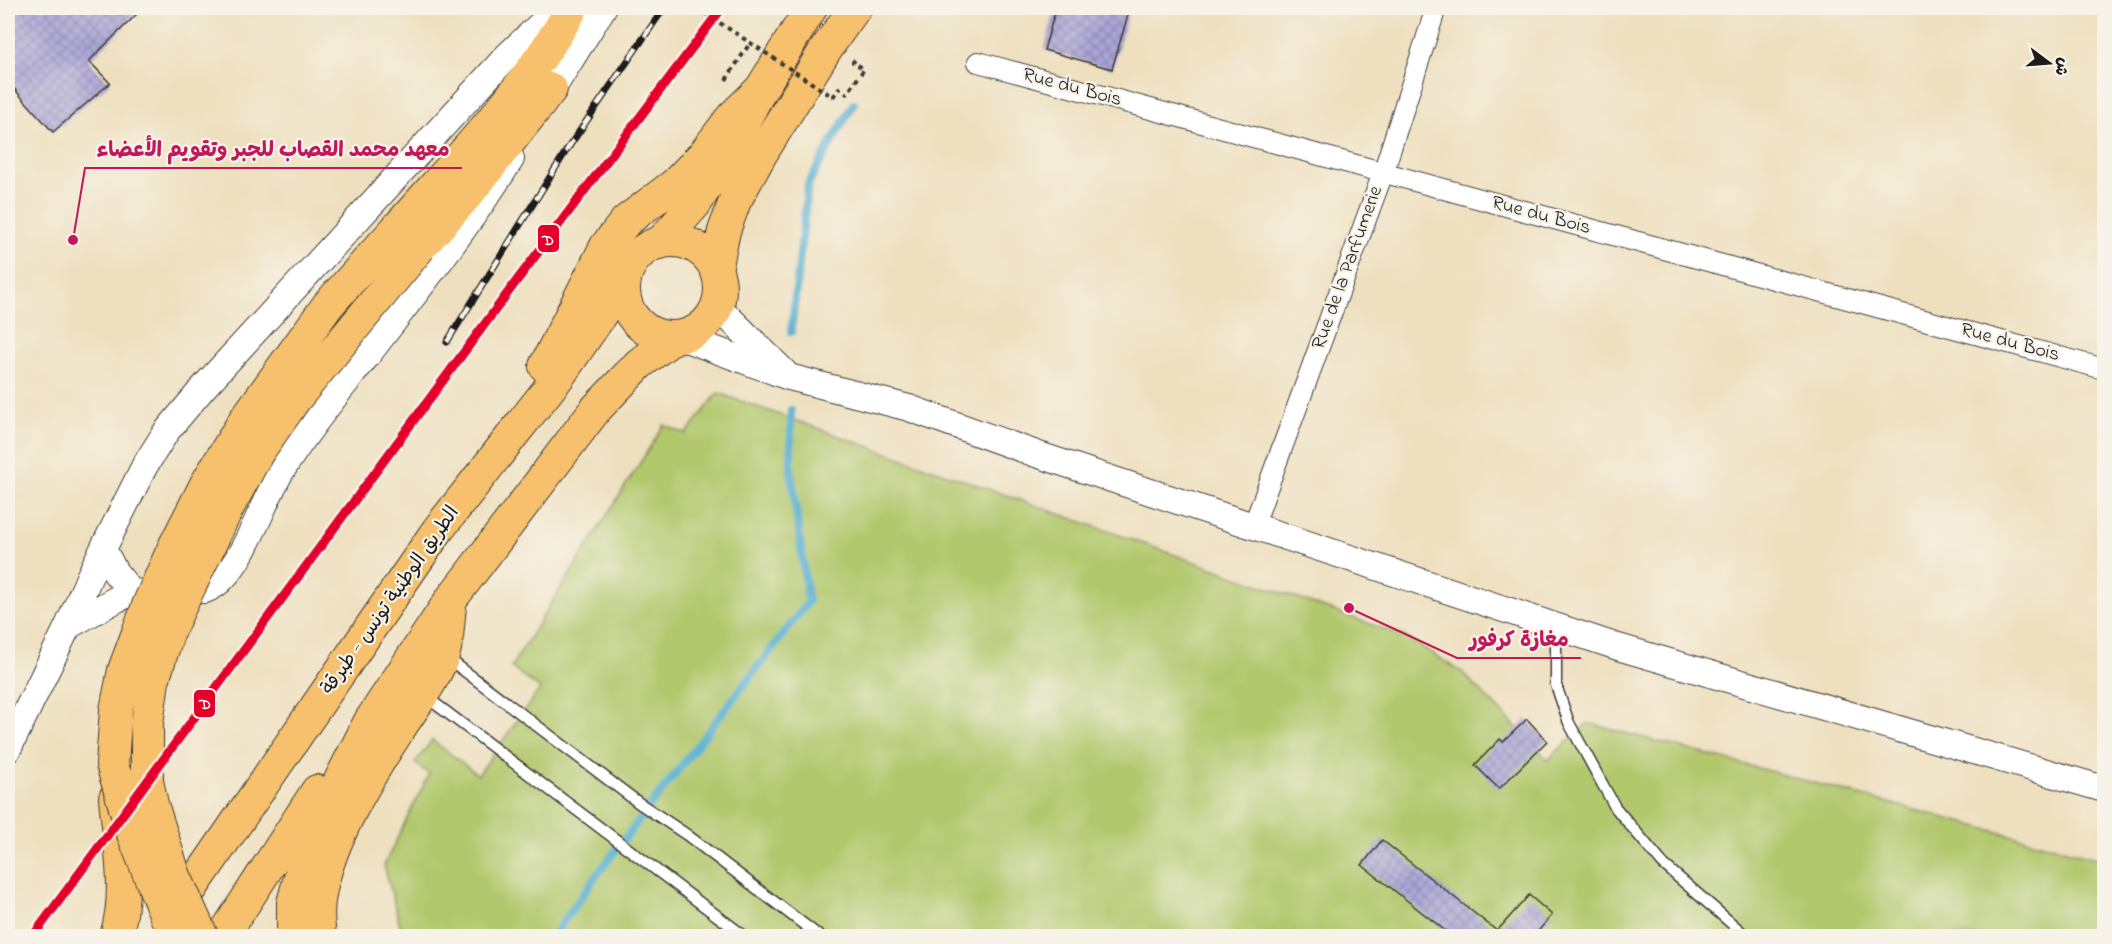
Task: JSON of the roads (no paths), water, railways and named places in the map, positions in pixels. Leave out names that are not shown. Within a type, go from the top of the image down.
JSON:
[{"type":"main road","points":[[202,936],[174,874],[147,781],[147,724],[153,681],[166,640],[225,513],[258,452],[409,237],[534,66],[572,8]]},
{"type":"main road","points":[[660,243],[695,204],[722,162],[761,89],[811,8]]},
{"type":"main road","points":[[716,270],[724,231],[735,201],[761,154],[826,49],[855,8]]},
{"type":"main road","points":[[116,936],[123,895],[112,764],[116,710],[124,670],[149,603],[206,484],[244,421],[328,305],[409,237],[466,195],[551,89]]},
{"type":"main road","points":[[510,436],[606,246],[626,221],[675,184],[704,154],[732,117],[761,89]]},
{"type":"main road","points":[[223,936],[323,782],[370,721],[452,598],[595,410],[639,364],[677,337],[689,334],[708,321],[717,306],[720,287],[716,270],[710,259],[697,248],[687,243],[674,241],[648,247],[637,255],[628,269],[624,296],[628,310],[639,326],[649,332],[677,337]]},
{"type":"main road","name":"الطريق الوطنية تونس - طبرقة","points":[[159,936],[437,531],[510,436],[560,376],[628,269]]},
{"type":"main road","points":[[320,936],[319,896],[329,861],[346,822],[374,770],[443,656],[452,598]]},
{"type":"main road","points":[[292,936],[293,903],[306,855],[321,818],[370,721]]},
{"type":"main road","points":[[112,764],[133,834],[174,936]]},
{"type":"street","points":[[8,749],[103,549],[144,468],[166,432],[507,56],[558,8]]},
{"type":"street","points":[[68,626],[132,593],[205,590],[215,586],[228,574],[239,557],[273,483],[302,438],[483,203],[518,150],[551,89],[603,8]]},
{"type":"street","name":"Rue de la Parfumerie","points":[[1253,527],[1383,173],[1436,8]]},
{"type":"street","name":"Rue du Bois","points":[[978,63],[2104,369]]},
{"type":"street","points":[[717,306],[789,377]]},
{"type":"street","points":[[677,337],[789,377],[909,408],[1036,454],[1630,651],[2104,789]]},
{"type":"street","points":[[103,549],[115,572],[132,593]]},
{"type":"lane","points":[[1556,627],[1556,685],[1569,723],[1616,807],[1663,864],[1746,936]]},
{"type":"lane","points":[[443,656],[639,803],[687,835],[819,936]]},
{"type":"lane","points":[[422,694],[744,936]]},
{"type":"waterway","points":[[791,332],[808,184],[854,103]]},
{"type":"waterway","points":[[553,936],[599,872],[808,602],[791,471],[791,410]]},
{"type":"railway","points":[[447,342],[568,148],[664,8]]},
{"type":"place","name":"معهد محمد القصاب للجبر وتقويم الأعضاء","points":[[73,240]]},
{"type":"place","name":"مغازة كرفور","points":[[1349,608]]}]
